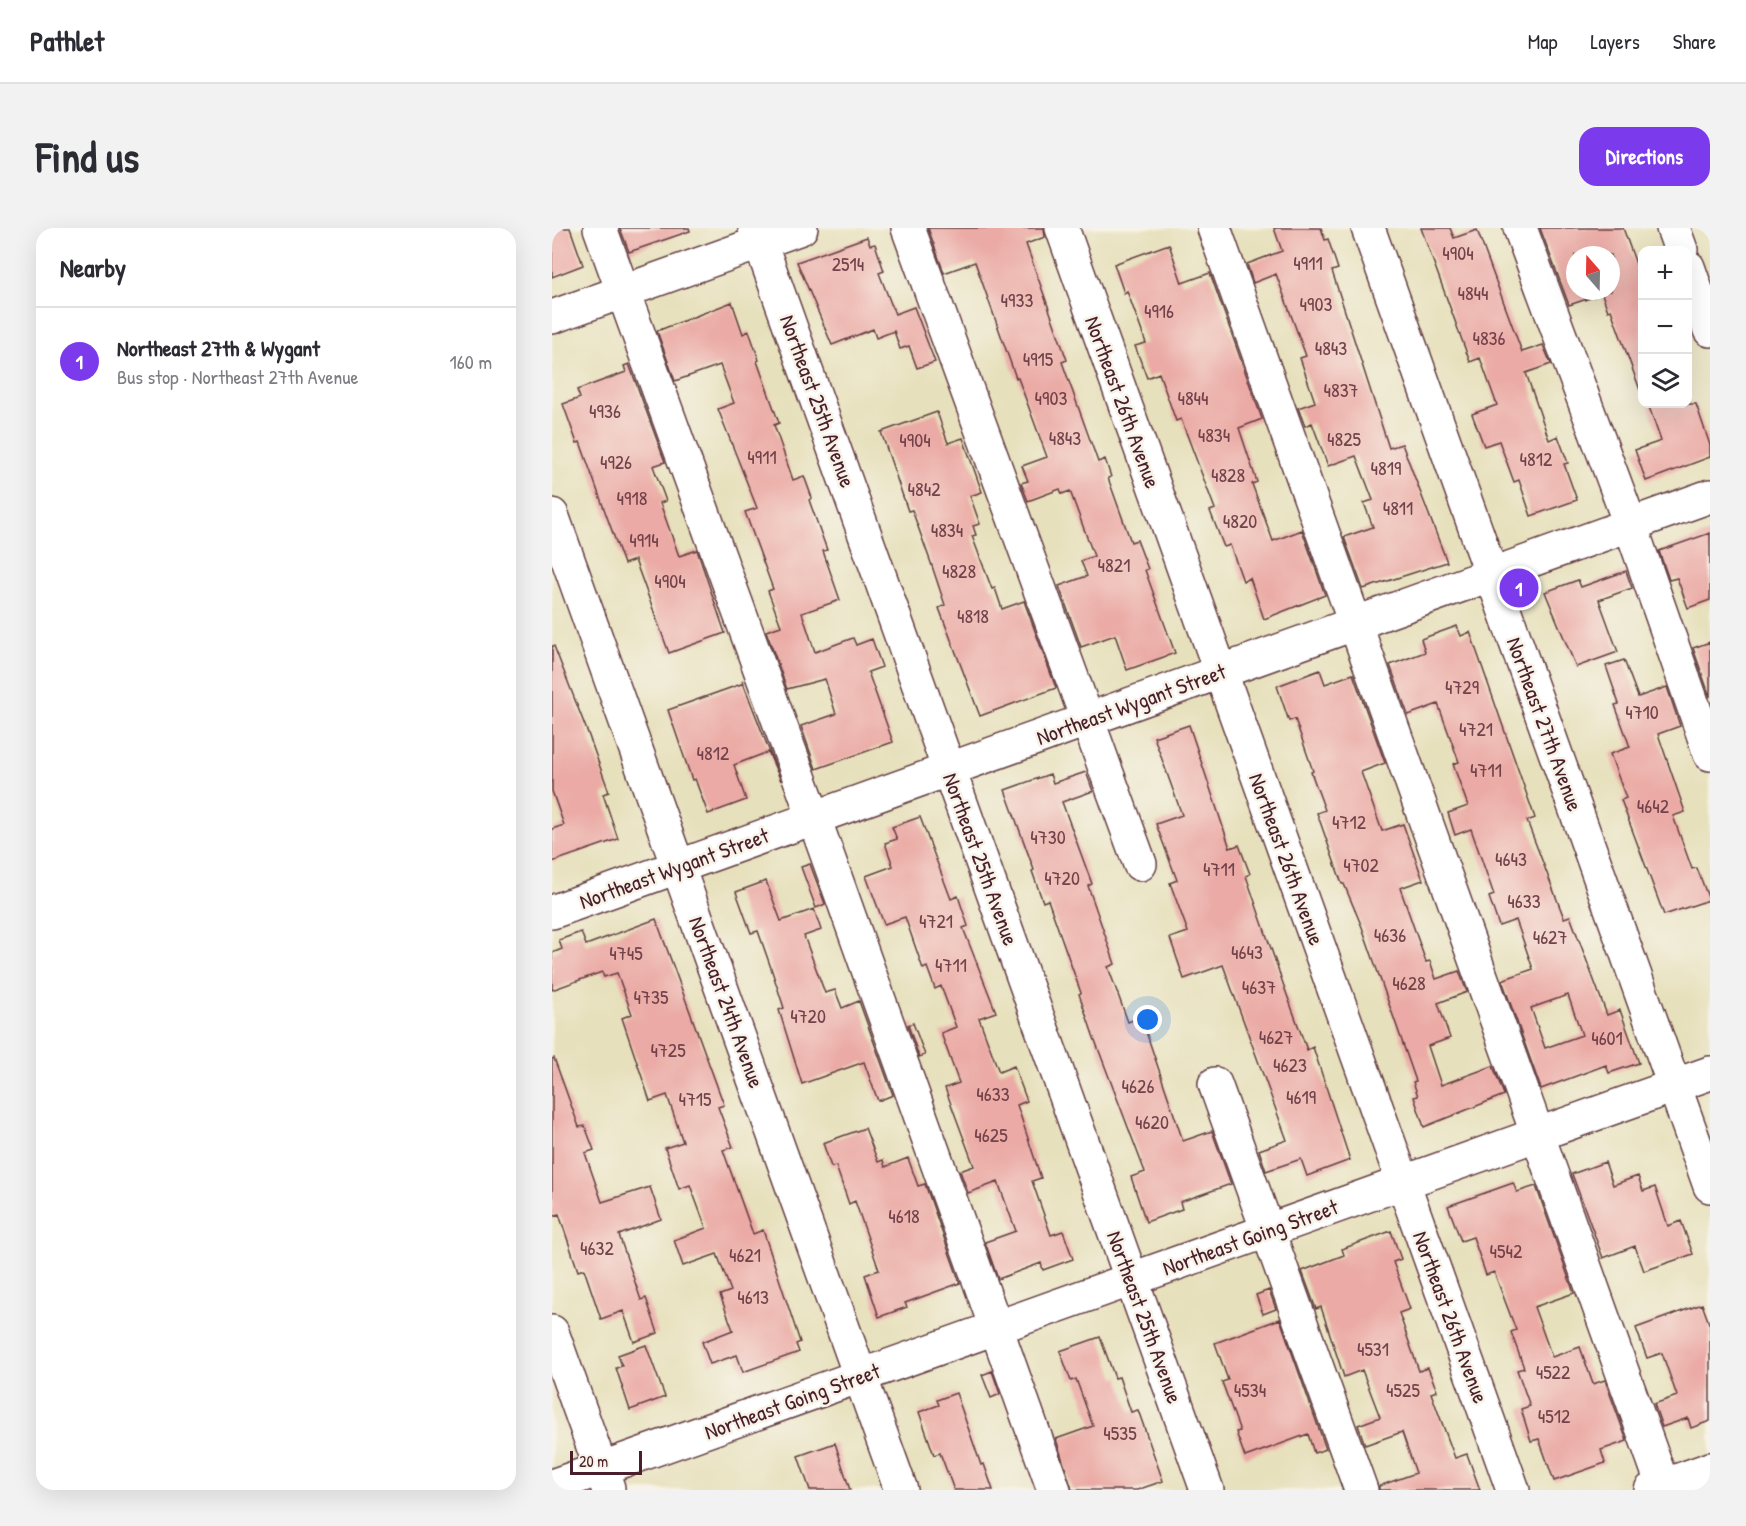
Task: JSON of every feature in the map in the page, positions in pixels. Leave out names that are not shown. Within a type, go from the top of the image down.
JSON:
[{"type":"street","points":[[600,228],[1054,1490]]},
{"type":"street","points":[[552,317],[624,291],[758,235],[801,228]]},
{"type":"street","points":[[908,228],[1140,864]]},
{"type":"street","name":"Northeast 26th Avenue","points":[[1062,228],[1513,1490]]},
{"type":"street","points":[[1214,228],[1539,1134],[1657,1488],[1710,1469]]},
{"type":"street","name":"Northeast 27th Avenue","points":[[1368,228],[1710,1186]]},
{"type":"street","points":[[1520,228],[1630,524],[1710,754]]},
{"type":"street","points":[[1673,228],[1680,246]]},
{"type":"street","name":"Northeast 25th Avenue","points":[[758,235],[1207,1490]]},
{"type":"street","points":[[1692,278],[1710,330]]},
{"type":"street","name":"Northeast Wygant Street","points":[[552,912],[1710,496]]},
{"type":"street","name":"Northeast 24th Avenue","points":[[552,515],[901,1490]]},
{"type":"street","name":"Northeast Going Street","points":[[552,1486],[604,1479],[860,1376],[1710,1073]]},
{"type":"street","points":[[1215,1084],[1361,1490]]},
{"type":"street","points":[[552,1332],[604,1479]]},
{"type":"building","points":[[552,228],[570,228],[583,265],[552,277]]},
{"type":"building","points":[[620,228],[689,228],[690,231],[629,252]]},
{"type":"building","points":[[928,228],[1044,228],[1045,237],[1026,244],[1067,360],[1062,362],[1098,462],[1105,459],[1111,477],[1108,478],[1131,542],[1137,540],[1148,569],[1145,570],[1175,653],[1127,670],[1115,635],[1081,647],[1059,586],[1087,576],[1081,561],[1094,556],[1070,491],[1062,494],[1060,489],[1028,501],[1021,483],[1028,481],[1022,466],[1047,457],[975,262],[944,273]]},
{"type":"building","points":[[1274,228],[1321,228],[1325,240],[1328,239],[1338,269],[1332,271],[1389,448],[1402,444],[1447,562],[1363,589],[1344,537],[1373,527],[1364,503],[1373,500],[1356,456],[1328,466],[1312,423],[1305,426],[1298,408],[1315,402],[1300,358],[1306,356],[1276,274],[1253,283],[1247,264],[1282,251]]},
{"type":"building","points":[[1421,228],[1450,228],[1454,238],[1477,230],[1522,352],[1543,345],[1551,364],[1526,373],[1549,440],[1558,436],[1568,463],[1564,464],[1577,500],[1531,516],[1519,480],[1514,482],[1499,441],[1484,446],[1472,414],[1497,405],[1480,358],[1470,362]]},
{"type":"building","points":[[1540,228],[1623,228],[1636,264],[1638,263],[1638,384],[1611,310],[1608,311],[1604,300],[1620,300],[1620,246],[1566,246],[1566,297]]},
{"type":"building","points":[[867,237],[870,245],[875,244],[884,271],[879,273],[895,314],[914,307],[935,362],[917,368],[909,346],[900,349],[894,331],[876,338],[873,329],[832,345],[797,262]]},
{"type":"building","points":[[1169,244],[1182,283],[1210,273],[1262,419],[1239,428],[1257,482],[1252,484],[1273,541],[1302,530],[1325,595],[1264,619],[1250,578],[1243,581],[1230,545],[1224,547],[1210,511],[1215,509],[1181,419],[1176,421],[1159,373],[1147,378],[1135,346],[1146,343],[1127,291],[1124,293],[1114,264]]},
{"type":"building","points":[[1567,300],[1584,300],[1569,305]]},
{"type":"building","points":[[732,302],[743,334],[749,331],[759,360],[757,361],[779,423],[774,425],[793,480],[804,476],[812,498],[809,500],[827,550],[823,551],[840,600],[802,613],[815,652],[853,638],[856,645],[872,639],[882,667],[868,672],[893,742],[816,769],[801,726],[836,714],[825,679],[787,689],[766,631],[781,626],[768,591],[773,589],[745,512],[757,508],[718,409],[734,403],[720,365],[675,381],[657,331]]},
{"type":"building","points":[[629,364],[665,462],[653,466],[666,501],[660,503],[679,556],[697,550],[725,633],[669,653],[635,560],[624,564],[580,442],[577,443],[563,404],[580,398],[577,390],[626,372],[624,366]]},
{"type":"building","points":[[1692,404],[1696,404],[1710,445],[1710,457],[1646,481],[1635,450],[1661,441],[1649,408],[1692,408]]},
{"type":"building","points":[[937,412],[948,443],[963,438],[982,492],[970,496],[980,524],[973,526],[976,535],[972,536],[992,589],[995,588],[1002,609],[1024,601],[1056,688],[980,716],[939,608],[945,605],[931,563],[912,510],[908,511],[881,432]]},
{"type":"building","points":[[1710,533],[1710,600],[1688,608],[1677,578],[1669,580],[1659,551]]},
{"type":"building","points":[[1626,571],[1632,588],[1599,600],[1618,652],[1576,667],[1545,592],[1578,580],[1581,587]]},
{"type":"building","points":[[1457,626],[1461,636],[1470,632],[1535,818],[1527,821],[1564,918],[1570,916],[1607,1015],[1620,1010],[1639,1063],[1609,1073],[1606,1065],[1541,1089],[1502,980],[1533,969],[1516,920],[1499,926],[1489,897],[1494,895],[1471,829],[1455,835],[1448,813],[1468,806],[1453,764],[1459,762],[1438,704],[1408,715],[1390,665],[1425,652],[1421,639]],"holes":[[[1568,995],[1582,1035],[1545,1048],[1531,1008]]]},
{"type":"building","points":[[1710,642],[1710,697],[1693,648]]},
{"type":"building","points":[[552,646],[554,646],[609,792],[603,794],[618,839],[552,862],[552,829],[564,825],[552,791]]},
{"type":"building","points":[[1624,660],[1638,697],[1667,687],[1680,726],[1658,734],[1685,812],[1673,816],[1692,869],[1697,868],[1709,900],[1664,915],[1621,800],[1626,798],[1610,754],[1630,747],[1615,705],[1619,704],[1606,666]]},
{"type":"building","points":[[1320,670],[1325,684],[1353,674],[1385,763],[1361,772],[1382,831],[1403,824],[1423,880],[1400,888],[1426,962],[1430,961],[1436,979],[1459,971],[1467,992],[1438,1003],[1450,1038],[1428,1046],[1441,1085],[1493,1066],[1504,1095],[1424,1127],[1414,1097],[1418,1096],[1413,1082],[1416,1081],[1362,927],[1344,884],[1342,884],[1317,813],[1325,810],[1311,772],[1313,771],[1295,719],[1289,721],[1277,686]]},
{"type":"building","points":[[743,683],[781,781],[768,752],[734,765],[746,800],[708,814],[695,779],[692,780],[668,710]]},
{"type":"building","points":[[1189,725],[1230,848],[1239,845],[1250,874],[1246,876],[1287,995],[1307,1050],[1313,1047],[1350,1160],[1307,1176],[1301,1159],[1266,1171],[1259,1150],[1287,1140],[1223,965],[1184,979],[1170,938],[1188,932],[1170,883],[1177,880],[1156,824],[1182,815],[1154,737]]},
{"type":"building","points":[[1086,772],[1093,791],[1062,802],[1092,884],[1088,886],[1115,964],[1108,967],[1128,1022],[1141,1017],[1183,1141],[1212,1131],[1231,1184],[1180,1202],[1182,1209],[1146,1222],[1131,1177],[1145,1172],[1093,1035],[1079,994],[1081,993],[1048,900],[1043,902],[1005,790],[1050,774],[1053,783]]},
{"type":"building","points":[[920,817],[951,899],[958,896],[968,926],[963,928],[996,1012],[979,1018],[999,1072],[1014,1066],[1027,1101],[1017,1105],[1041,1178],[1032,1181],[1051,1235],[1063,1231],[1073,1259],[1043,1270],[1041,1263],[998,1279],[985,1242],[1016,1231],[998,1182],[968,1193],[960,1171],[974,1166],[945,1088],[959,1083],[941,1033],[956,1027],[941,986],[935,989],[927,967],[923,969],[905,917],[884,924],[866,876],[893,866],[885,843],[897,839],[892,827]]},
{"type":"building","points":[[810,864],[825,904],[816,908],[801,867]]},
{"type":"building","points":[[766,881],[781,921],[814,909],[821,930],[804,936],[825,993],[835,990],[842,1008],[859,1001],[893,1095],[878,1101],[864,1062],[802,1084],[779,1010],[784,1008],[771,968],[758,931],[751,933],[736,892]]},
{"type":"building","points":[[656,919],[724,1105],[718,1107],[733,1147],[723,1150],[753,1234],[763,1230],[800,1342],[796,1344],[799,1352],[743,1372],[737,1355],[710,1364],[702,1342],[733,1330],[720,1295],[731,1291],[717,1254],[683,1266],[674,1240],[706,1228],[690,1185],[679,1189],[665,1148],[683,1142],[667,1095],[650,1101],[622,1018],[632,1014],[617,973],[604,977],[602,972],[552,990],[552,953],[562,949],[559,940],[581,932],[586,945]]},
{"type":"building","points":[[913,1023],[925,1055],[919,1057],[908,1025]]},
{"type":"building","points":[[554,1058],[579,1127],[585,1126],[594,1150],[585,1153],[602,1202],[650,1187],[661,1219],[619,1235],[641,1300],[646,1298],[658,1333],[634,1342],[623,1311],[601,1319],[584,1269],[578,1271],[559,1214],[552,1217],[552,1059]]},
{"type":"building","points":[[865,1128],[878,1162],[883,1160],[885,1167],[908,1158],[918,1186],[925,1184],[960,1283],[905,1303],[907,1307],[879,1317],[865,1275],[879,1270],[855,1201],[849,1204],[836,1166],[831,1167],[823,1143]]},
{"type":"building","points":[[1605,1162],[1613,1185],[1638,1176],[1643,1191],[1655,1187],[1668,1226],[1681,1221],[1693,1254],[1644,1271],[1635,1246],[1603,1258],[1572,1174]]},
{"type":"building","points":[[1513,1183],[1517,1192],[1536,1186],[1574,1293],[1534,1307],[1552,1357],[1580,1347],[1593,1384],[1605,1380],[1627,1441],[1601,1450],[1605,1463],[1554,1481],[1539,1439],[1531,1441],[1521,1409],[1530,1406],[1517,1370],[1524,1368],[1511,1332],[1516,1330],[1494,1272],[1486,1275],[1473,1237],[1461,1241],[1448,1206]]},
{"type":"building","points":[[1391,1231],[1401,1259],[1393,1262],[1410,1309],[1399,1313],[1419,1371],[1428,1368],[1437,1391],[1431,1393],[1455,1458],[1467,1454],[1480,1490],[1379,1490],[1379,1486],[1416,1473],[1402,1432],[1365,1445],[1358,1425],[1380,1417],[1362,1370],[1344,1377],[1321,1307],[1316,1309],[1302,1271],[1344,1255],[1342,1249]]},
{"type":"building","points":[[1269,1290],[1276,1309],[1263,1314],[1256,1295]]},
{"type":"building","points":[[1702,1304],[1710,1326],[1710,1421],[1691,1428],[1688,1418],[1662,1427],[1654,1404],[1677,1396],[1662,1353],[1647,1358],[1636,1328]]},
{"type":"building","points":[[1280,1319],[1326,1449],[1314,1453],[1308,1434],[1245,1457],[1236,1432],[1240,1431],[1222,1382],[1228,1380],[1215,1343]]},
{"type":"building","points":[[1100,1337],[1115,1378],[1119,1377],[1131,1412],[1138,1410],[1163,1481],[1137,1490],[1072,1490],[1056,1439],[1093,1426],[1076,1379],[1071,1381],[1060,1351]]},
{"type":"building","points":[[646,1345],[665,1397],[630,1410],[616,1368],[622,1366],[618,1355]]},
{"type":"building","points":[[992,1371],[1000,1394],[991,1398],[982,1375]]},
{"type":"building","points":[[956,1393],[981,1465],[984,1464],[993,1490],[954,1490],[940,1453],[934,1455],[919,1412],[939,1405],[937,1400]]},
{"type":"building","points":[[835,1443],[850,1490],[810,1490],[798,1456]]},
{"type":"place","name":"Northeast 27th & Wygant","points":[[1519,588]]}]
